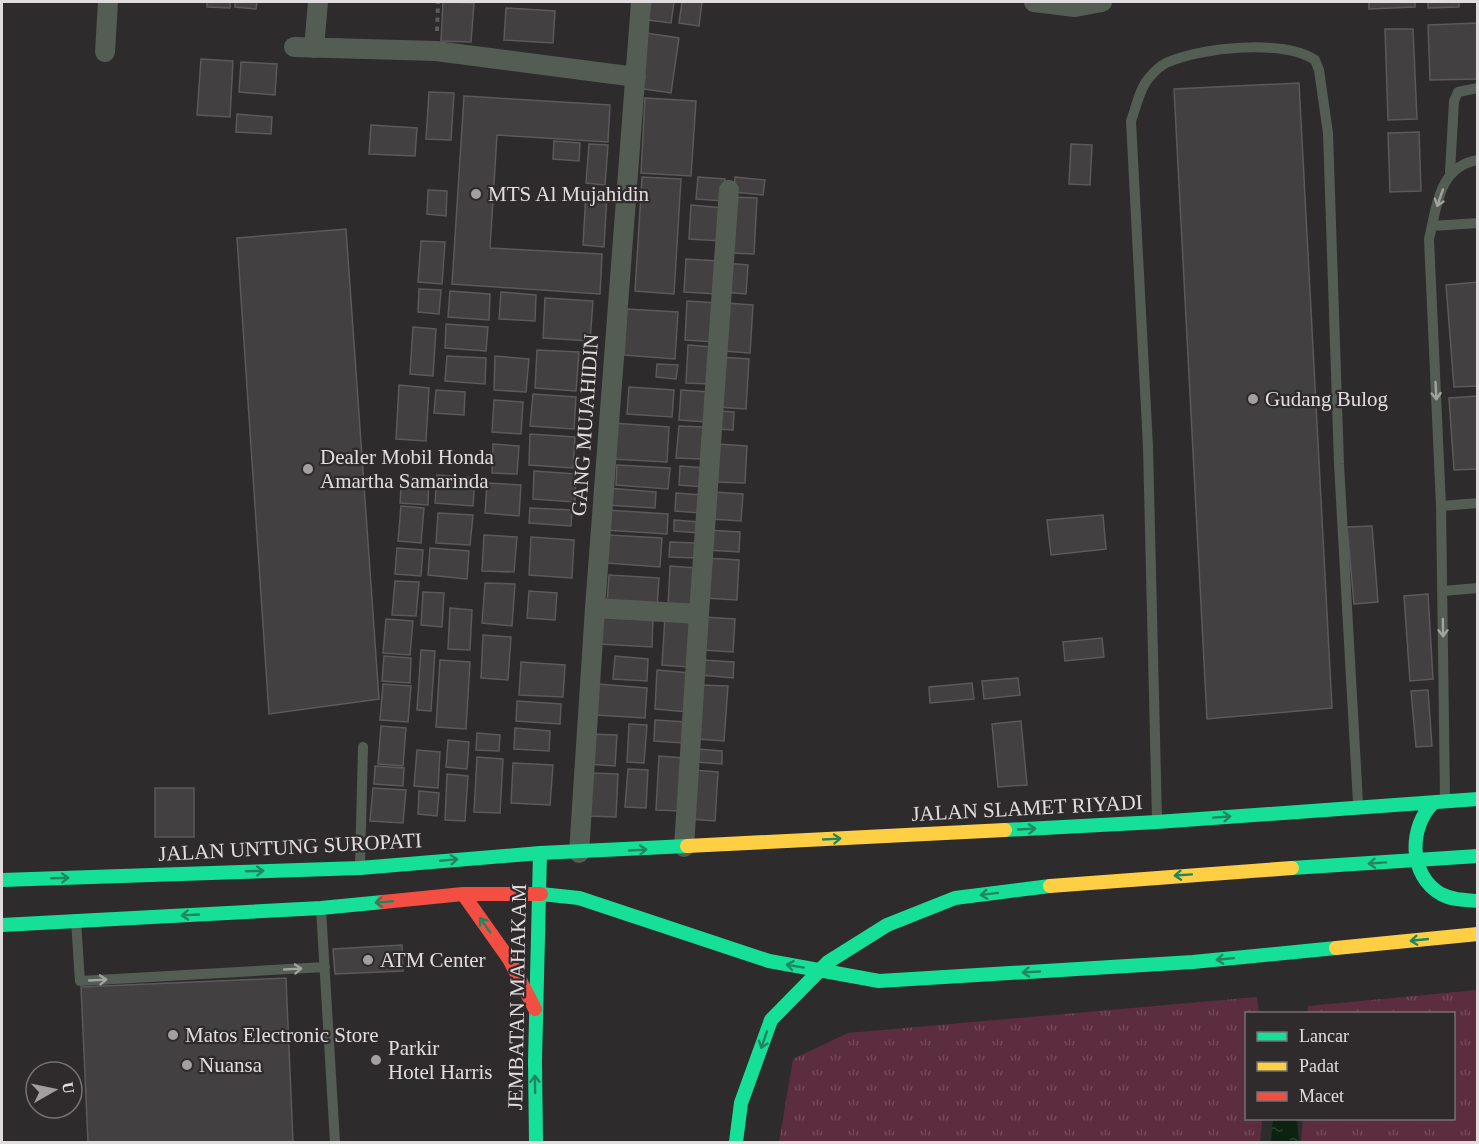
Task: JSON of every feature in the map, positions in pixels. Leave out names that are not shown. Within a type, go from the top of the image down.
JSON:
[{"type":"main road","name":"JALAN SLAMET RIYADI","points":[[579,853],[1156,822],[1478,799]]},
{"type":"main road","points":[[1439,802],[1422,813],[1415,837],[1415,865],[1426,883],[1441,894],[1463,902],[1478,902]]},
{"type":"main road","name":"JALAN UNTUNG SUROPATI","points":[[2,880],[360,868],[540,853],[579,853]]},
{"type":"main road","name":"JEMBATAN MAHAKAM","points":[[536,1143],[536,1011],[541,894],[540,853]]},
{"type":"main road","points":[[736,1143],[741,1103],[771,1020],[828,962],[887,925],[955,898],[1082,882],[1478,856]]},
{"type":"main road","points":[[463,894],[509,959],[536,1011]]},
{"type":"main road","points":[[2,925],[321,908],[463,894],[541,894],[579,898],[769,961],[879,981],[1193,963],[1478,934]]},
{"type":"street","points":[[105,52],[108,2]]},
{"type":"street","points":[[314,48],[318,2]]},
{"type":"street","name":"GANG MUJAHIDIN","points":[[579,853],[595,608],[641,2]]},
{"type":"street","points":[[1034,2],[1076,7],[1102,2]]},
{"type":"street","points":[[294,47],[436,51],[636,78]]},
{"type":"street","points":[[684,847],[729,190]]},
{"type":"street","points":[[595,608],[699,614]]},
{"type":"lane","points":[[1156,822],[1148,447],[1131,121],[1146,80],[1165,63],[1197,54],[1250,46],[1294,50],[1315,60],[1319,70],[1328,133],[1339,464],[1358,806]]},
{"type":"lane","points":[[1439,802],[1443,591],[1429,239],[1440,196],[1450,172],[1454,100],[1458,92],[1478,88]]},
{"type":"lane","points":[[1450,172],[1462,162],[1478,160]]},
{"type":"lane","points":[[1432,226],[1478,223]]},
{"type":"lane","points":[[1441,506],[1478,503]]},
{"type":"lane","points":[[1443,591],[1478,588]]},
{"type":"lane","points":[[360,868],[363,747]]},
{"type":"lane","points":[[321,908],[334,1143]]},
{"type":"lane","points":[[76,920],[80,981],[325,967]]},
{"type":"green space","points":[[1477,990],[1477,1142],[1301,1142],[1303,1120],[1455,1120],[1455,1012],[1307,1012],[1308,1006]]},
{"type":"green space","points":[[1257,997],[1259,1012],[1245,1012],[1245,1120],[1262,1120],[1260,1142],[779,1142],[793,1059],[848,1033]]},
{"type":"water","points":[[1273,1120],[1297,1120],[1299,1142],[1271,1142]]},
{"type":"building","points":[[207,2],[230,2],[230,8],[207,7]]},
{"type":"building","points":[[235,2],[257,2],[256,9],[235,7]]},
{"type":"building","points":[[443,2],[474,3],[471,42],[441,41]]},
{"type":"building","points":[[651,2],[674,2],[671,23],[648,20]]},
{"type":"building","points":[[682,2],[702,2],[699,26],[679,23]]},
{"type":"building","points":[[1369,2],[1415,2],[1415,7],[1369,9]]},
{"type":"building","points":[[1428,2],[1459,2],[1459,7],[1428,8]]},
{"type":"building","points":[[506,8],[555,11],[553,43],[504,40]]},
{"type":"building","points":[[1478,23],[1478,79],[1430,80],[1428,25]]},
{"type":"building","points":[[1385,29],[1413,29],[1417,119],[1388,120]]},
{"type":"building","points":[[646,33],[679,38],[671,93],[638,88]]},
{"type":"building","points":[[201,59],[233,61],[230,117],[197,115]]},
{"type":"building","points":[[241,62],[277,64],[275,95],[239,92]]},
{"type":"building","name":"Gudang Bulog","points":[[1299,83],[1332,708],[1207,719],[1174,89]]},
{"type":"building","points":[[429,92],[454,93],[451,140],[426,139]]},
{"type":"building","name":"MTS Al Mujahidin","points":[[464,96],[610,105],[608,142],[497,135],[490,248],[602,254],[600,294],[452,284]]},
{"type":"building","points":[[645,98],[696,101],[691,176],[641,173]]},
{"type":"building","points":[[237,114],[272,117],[271,134],[236,132]]},
{"type":"building","points":[[371,125],[417,128],[415,156],[369,154]]},
{"type":"building","points":[[1419,132],[1421,191],[1390,192],[1388,133]]},
{"type":"building","points":[[554,141],[580,143],[579,161],[553,159]]},
{"type":"building","points":[[589,144],[608,145],[605,185],[586,183]]},
{"type":"building","points":[[1071,144],[1092,145],[1090,185],[1069,184]]},
{"type":"building","points":[[642,177],[681,179],[674,294],[635,291]]},
{"type":"building","points":[[698,177],[725,179],[724,201],[696,199]]},
{"type":"building","points":[[735,177],[765,180],[763,195],[734,192]]},
{"type":"building","points":[[428,190],[447,191],[446,216],[427,214]]},
{"type":"building","points":[[586,192],[607,194],[604,247],[583,245]]},
{"type":"building","points":[[733,197],[757,198],[754,254],[730,253]]},
{"type":"building","points":[[691,205],[724,208],[722,241],[689,239]]},
{"type":"building","name":"Dealer Mobil Honda Amartha Samarinda","points":[[346,229],[379,699],[269,714],[237,238]]},
{"type":"building","points":[[421,241],[445,242],[442,284],[418,282]]},
{"type":"building","points":[[686,259],[719,261],[717,294],[684,292]]},
{"type":"building","points":[[725,263],[748,265],[746,294],[723,292]]},
{"type":"building","points":[[1478,282],[1478,386],[1454,387],[1446,285]]},
{"type":"building","points":[[419,289],[441,290],[439,314],[418,312]]},
{"type":"building","points":[[450,291],[490,294],[489,320],[448,317]]},
{"type":"building","points":[[501,292],[536,295],[535,321],[499,319]]},
{"type":"building","points":[[545,298],[593,301],[590,341],[543,338]]},
{"type":"building","points":[[687,301],[718,303],[715,342],[685,340]]},
{"type":"building","points":[[726,303],[753,305],[750,353],[723,351]]},
{"type":"building","points":[[627,309],[678,312],[675,359],[624,355]]},
{"type":"building","points":[[446,324],[488,327],[486,351],[445,348]]},
{"type":"building","points":[[413,327],[436,329],[433,376],[410,374]]},
{"type":"building","points":[[688,345],[712,347],[709,384],[686,383]]},
{"type":"building","points":[[537,350],[579,352],[576,391],[535,388]]},
{"type":"building","points":[[447,356],[486,358],[485,384],[445,381]]},
{"type":"building","points":[[495,356],[529,359],[526,392],[494,390]]},
{"type":"building","points":[[720,357],[749,359],[746,409],[717,407]]},
{"type":"building","points":[[657,364],[678,365],[676,379],[656,377]]},
{"type":"building","points":[[399,385],[429,388],[426,441],[396,439]]},
{"type":"building","points":[[629,387],[674,390],[672,417],[627,414]]},
{"type":"building","points":[[436,390],[465,392],[464,415],[434,413]]},
{"type":"building","points":[[681,390],[709,392],[707,422],[679,420]]},
{"type":"building","points":[[533,394],[576,397],[574,429],[530,426]]},
{"type":"building","points":[[1478,396],[1478,469],[1454,470],[1449,398]]},
{"type":"building","points":[[494,400],[523,402],[521,434],[492,432]]},
{"type":"building","points":[[719,411],[734,412],[733,430],[717,429]]},
{"type":"building","points":[[613,423],[669,427],[667,462],[611,459]]},
{"type":"building","points":[[679,426],[703,427],[701,459],[676,458]]},
{"type":"building","points":[[530,434],[575,437],[573,468],[529,465]]},
{"type":"building","points":[[493,444],[519,446],[517,474],[492,473]]},
{"type":"building","points":[[718,444],[747,446],[745,483],[716,482]]},
{"type":"building","points":[[617,465],[670,468],[668,489],[616,485]]},
{"type":"building","points":[[680,466],[705,468],[704,487],[679,485]]},
{"type":"building","points":[[534,471],[576,474],[575,502],[533,499]]},
{"type":"building","points":[[437,475],[475,478],[473,506],[435,503]]},
{"type":"building","points":[[402,476],[429,478],[428,505],[400,503]]},
{"type":"building","points":[[487,483],[521,485],[519,516],[485,513]]},
{"type":"building","points":[[607,488],[656,492],[655,508],[606,505]]},
{"type":"building","points":[[714,492],[743,494],[741,521],[712,519]]},
{"type":"building","points":[[676,493],[702,495],[701,513],[675,511]]},
{"type":"building","points":[[401,506],[424,508],[421,543],[398,541]]},
{"type":"building","points":[[530,508],[572,510],[571,526],[529,523]]},
{"type":"building","points":[[607,510],[668,514],[667,534],[605,530]]},
{"type":"building","points":[[438,513],[473,515],[470,545],[436,543]]},
{"type":"building","points":[[1103,515],[1106,549],[1051,555],[1047,520]]},
{"type":"building","points":[[674,520],[700,522],[699,533],[674,531]]},
{"type":"building","points":[[1372,526],[1378,602],[1354,604],[1347,527]]},
{"type":"building","points":[[708,530],[740,532],[739,552],[707,550]]},
{"type":"building","points":[[484,535],[517,537],[514,572],[482,571]]},
{"type":"building","points":[[608,535],[662,538],[660,567],[607,563]]},
{"type":"building","points":[[531,537],[574,540],[572,578],[529,575]]},
{"type":"building","points":[[670,542],[697,543],[696,558],[669,557]]},
{"type":"building","points":[[397,548],[423,550],[421,576],[395,574]]},
{"type":"building","points":[[430,548],[469,551],[467,579],[428,575]]},
{"type":"building","points":[[706,558],[739,560],[737,600],[704,598]]},
{"type":"building","points":[[670,566],[697,568],[694,608],[668,607]]},
{"type":"building","points":[[609,575],[659,578],[657,608],[607,605]]},
{"type":"building","points":[[395,581],[419,582],[416,616],[392,615]]},
{"type":"building","points":[[485,583],[515,584],[512,626],[482,623]]},
{"type":"building","points":[[529,591],[557,593],[555,620],[527,618]]},
{"type":"building","points":[[423,592],[444,593],[442,627],[421,625]]},
{"type":"building","points":[[1428,594],[1433,679],[1410,681],[1404,596]]},
{"type":"building","points":[[450,608],[472,610],[470,650],[448,649]]},
{"type":"building","points":[[601,615],[653,618],[652,647],[599,644]]},
{"type":"building","points":[[665,616],[692,617],[689,667],[662,665]]},
{"type":"building","points":[[704,617],[735,619],[733,652],[702,650]]},
{"type":"building","points":[[386,619],[413,621],[410,655],[383,653]]},
{"type":"building","points":[[483,635],[511,637],[508,680],[481,678]]},
{"type":"building","points":[[1102,638],[1104,657],[1065,661],[1063,642]]},
{"type":"building","points":[[421,650],[435,651],[431,711],[417,710]]},
{"type":"building","points":[[384,656],[411,658],[410,683],[382,681]]},
{"type":"building","points":[[615,656],[648,659],[647,681],[613,679]]},
{"type":"building","points":[[440,660],[470,662],[466,729],[436,727]]},
{"type":"building","points":[[702,660],[734,662],[733,678],[701,675]]},
{"type":"building","points":[[521,662],[565,665],[563,697],[519,695]]},
{"type":"building","points":[[657,670],[690,673],[688,712],[655,709]]},
{"type":"building","points":[[1018,678],[1020,695],[984,699],[982,681]]},
{"type":"building","points":[[972,683],[974,699],[930,703],[929,687]]},
{"type":"building","points":[[383,684],[411,686],[408,722],[380,720]]},
{"type":"building","points":[[598,684],[647,688],[645,718],[596,715]]},
{"type":"building","points":[[701,685],[728,686],[724,741],[698,739]]},
{"type":"building","points":[[1428,690],[1432,746],[1416,747],[1411,691]]},
{"type":"building","points":[[517,701],[561,704],[560,724],[516,721]]},
{"type":"building","points":[[655,720],[686,722],[684,743],[654,741]]},
{"type":"building","points":[[1021,721],[1027,785],[998,787],[992,724]]},
{"type":"building","points":[[629,724],[647,725],[644,763],[627,762]]},
{"type":"building","points":[[381,726],[406,728],[403,766],[378,764]]},
{"type":"building","points":[[515,728],[550,731],[549,751],[514,749]]},
{"type":"building","points":[[477,733],[500,735],[499,751],[476,750]]},
{"type":"building","points":[[589,734],[617,735],[615,766],[587,764]]},
{"type":"building","points":[[448,740],[469,742],[467,769],[446,767]]},
{"type":"building","points":[[697,749],[722,751],[722,764],[696,762]]},
{"type":"building","points":[[417,750],[440,752],[438,788],[414,786]]},
{"type":"building","points":[[659,756],[685,758],[681,811],[656,810]]},
{"type":"building","points":[[477,757],[503,759],[500,813],[474,812]]},
{"type":"building","points":[[513,763],[553,765],[550,805],[511,803]]},
{"type":"building","points":[[375,766],[404,768],[403,786],[374,784]]},
{"type":"building","points":[[628,769],[648,770],[646,808],[625,807]]},
{"type":"building","points":[[692,770],[718,772],[715,821],[689,819]]},
{"type":"building","points":[[591,773],[618,774],[616,817],[589,816]]},
{"type":"building","points":[[447,774],[468,776],[465,821],[445,820]]},
{"type":"building","points":[[155,788],[194,788],[194,837],[155,837]]},
{"type":"building","points":[[373,788],[406,790],[403,823],[370,821]]},
{"type":"building","points":[[419,791],[439,793],[437,816],[418,814]]},
{"type":"building","name":"ATM Center","points":[[402,945],[403,971],[335,974],[333,949]]},
{"type":"building","name":"Nuansa","points":[[286,978],[293,1142],[88,1142],[81,987]]},
{"type":"traffic: fast","points":[[1005,830],[1157,822],[1478,799]]},
{"type":"traffic: fast","points":[[1433,803],[1425,813],[1416,837],[1418,863],[1422,875],[1430,886],[1445,896],[1478,901]]},
{"type":"traffic: fast","points":[[536,1142],[535,1061],[540,853],[687,846]]},
{"type":"traffic: fast","points":[[2,880],[360,868],[540,853]]},
{"type":"traffic: fast","points":[[1292,868],[1478,856]]},
{"type":"traffic: fast","points":[[736,1142],[741,1103],[771,1020],[828,962],[887,925],[955,898],[1050,886]]},
{"type":"traffic: fast","points":[[541,894],[579,898],[769,961],[879,981],[1193,962],[1336,948]]},
{"type":"traffic: fast","points":[[2,925],[321,908],[383,902]]},
{"type":"traffic: slow","points":[[687,846],[1005,830]]},
{"type":"traffic: slow","points":[[1050,886],[1292,868]]},
{"type":"traffic: slow","points":[[1336,948],[1478,934]]},
{"type":"traffic: jam","points":[[383,902],[463,894],[541,894]]},
{"type":"traffic: jam","points":[[463,894],[509,959],[535,1009]]},
{"type":"place","name":"MTS Al Mujahidin","points":[[476,194]]},
{"type":"place","name":"Gudang Bulog","points":[[1253,399]]},
{"type":"place","name":"Dealer Mobil Honda Amartha Samarinda","points":[[308,469]]},
{"type":"place","name":"ATM Center","points":[[368,960]]},
{"type":"place","name":"Matos Electronic Store","points":[[173,1035]]},
{"type":"place","name":"Parkir Hotel Harris","points":[[376,1060]]},
{"type":"place","name":"Nuansa","points":[[187,1065]]}]
